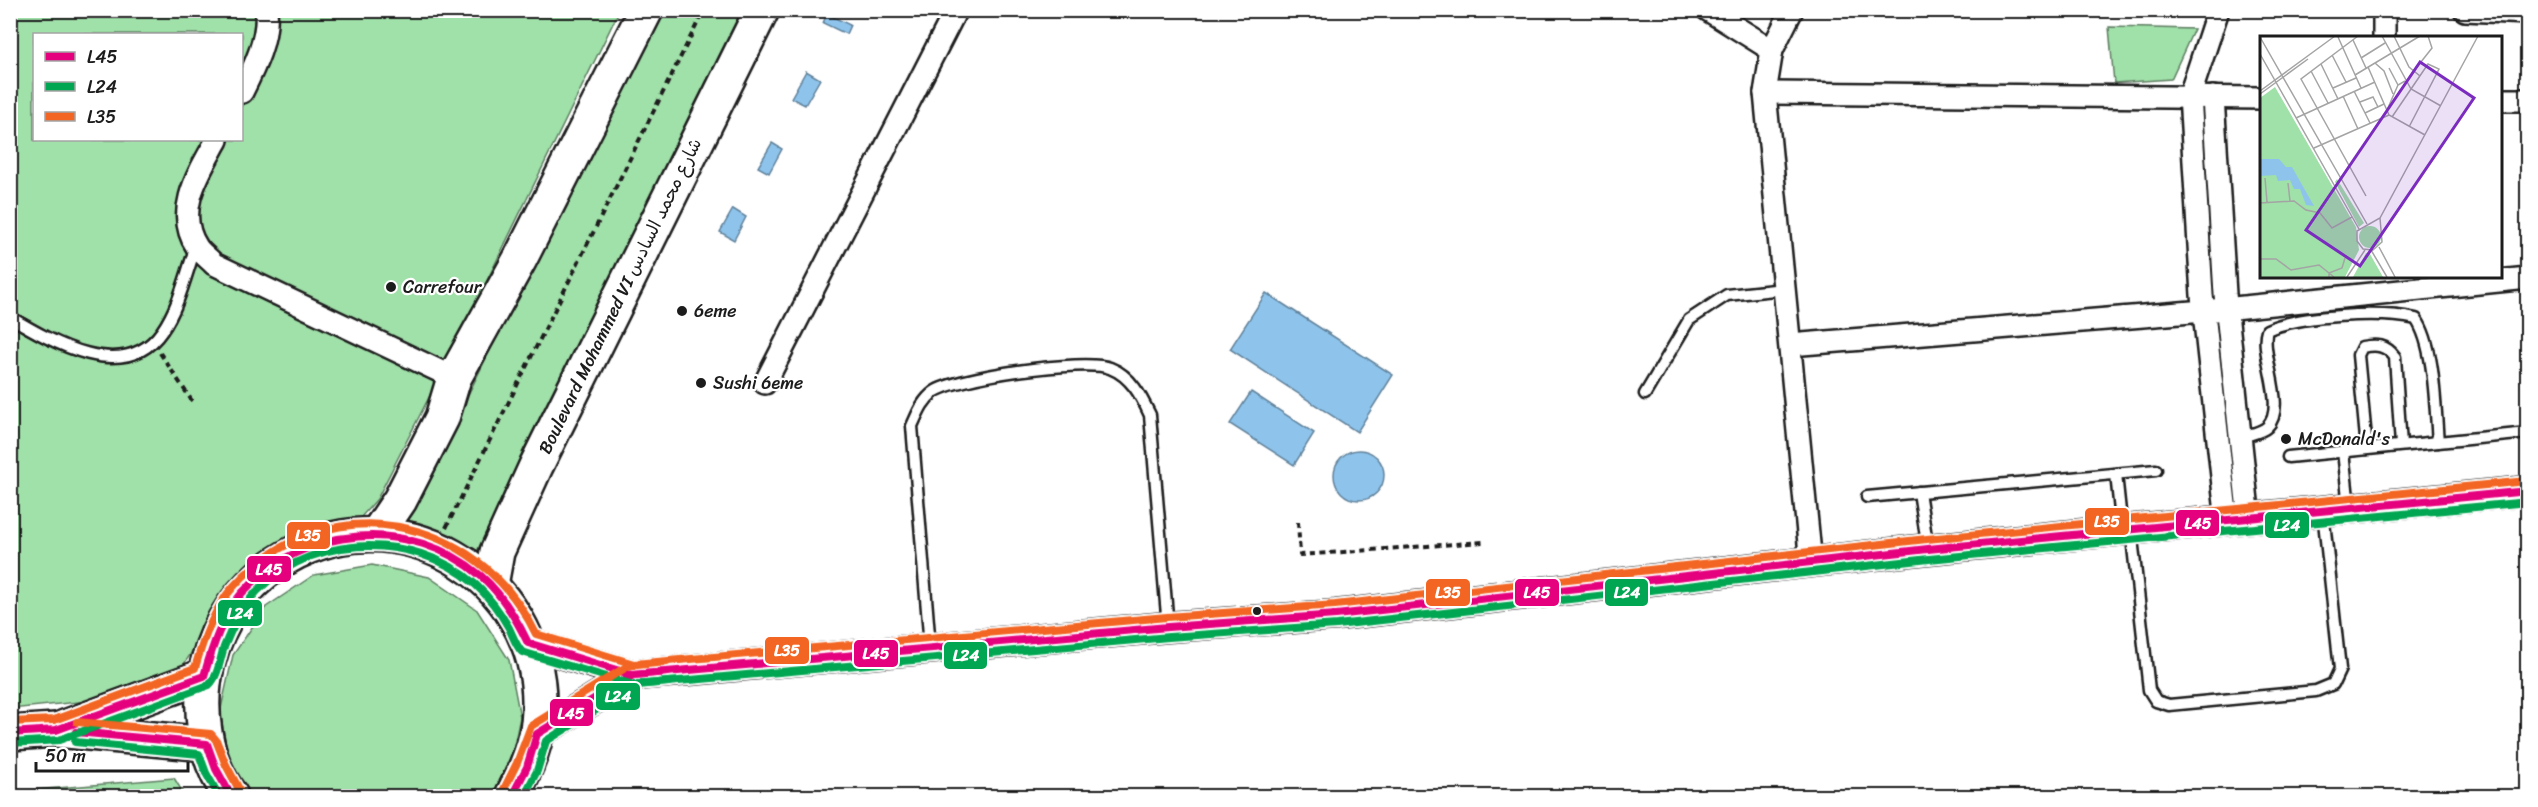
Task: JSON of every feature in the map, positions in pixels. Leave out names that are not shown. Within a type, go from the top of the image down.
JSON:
[{"type":"main road","points":[[377,534],[400,500],[442,418],[454,378],[520,259],[646,10]]},
{"type":"main road","name":"Boulevard Mohammed VI شارع محمد السادس","points":[[491,585],[497,552],[536,466],[762,10]]},
{"type":"main road","points":[[528,643],[633,675],[1453,604],[1928,549],[2238,521],[2528,491]]},
{"type":"main road","points":[[231,796],[216,769],[207,744],[202,699],[204,676],[212,647],[224,619],[242,594],[263,572],[289,555],[317,543],[346,536],[377,534],[402,537],[427,544],[450,554],[472,568],[506,603],[528,643],[538,688],[537,734],[527,767],[512,796]]},
{"type":"main road","points":[[537,734],[633,675]]},
{"type":"main road","points":[[56,730],[204,676]]},
{"type":"main road","points":[[10,733],[56,730],[207,744]]},
{"type":"street","points":[[243,90],[261,46],[267,19],[266,10]]},
{"type":"street","points":[[765,383],[956,10]]},
{"type":"street","points":[[1708,10],[1772,50]]},
{"type":"street","points":[[1792,10],[1772,50],[1766,93],[1811,564]]},
{"type":"street","points":[[2218,10],[2190,95],[2204,310],[2238,521]]},
{"type":"street","points":[[2384,10],[2384,36]]},
{"type":"street","points":[[2465,10],[2528,13]]},
{"type":"street","points":[[1766,93],[2190,95],[2260,98]]},
{"type":"street","points":[[2213,97],[2227,307],[2241,437],[2238,521]]},
{"type":"street","points":[[2502,100],[2528,100]]},
{"type":"street","points":[[216,141],[195,180],[188,202],[189,225],[196,246],[214,264],[454,378]]},
{"type":"street","points":[[1790,345],[2204,310],[2528,278]]},
{"type":"lane","points":[[10,317],[56,343],[101,358],[139,351],[153,343],[169,319],[196,246]]},
{"type":"lane","points":[[1646,394],[1689,320],[1727,295],[1784,289]]},
{"type":"lane","points":[[2241,437],[2266,428],[2273,420],[2274,393],[2264,340],[2267,330],[2292,322],[2339,316],[2379,315],[2416,319],[2422,328],[2428,347],[2438,442]]},
{"type":"lane","points":[[2367,448],[2358,355],[2362,347],[2374,344],[2388,348],[2395,357],[2401,445]]},
{"type":"lane","points":[[930,649],[912,426],[921,404],[935,391],[960,383],[1037,367],[1109,367],[1130,381],[1141,394],[1150,416],[1168,627]]},
{"type":"lane","points":[[2288,456],[2528,433]]},
{"type":"lane","points":[[2116,474],[2127,530],[2149,690],[2156,701],[2169,705],[2316,691],[2333,684],[2340,669],[2336,511],[2343,451]]},
{"type":"lane","points":[[1867,497],[2156,471]]},
{"type":"lane","points":[[1919,492],[1928,549]]},
{"type":"path","points":[[444,533],[704,10]]},
{"type":"path","points":[[153,343],[192,401]]},
{"type":"path","points":[[1298,522],[1300,555],[1483,542]]},
{"type":"green space","points":[[11,11],[619,11],[447,362],[377,499],[361,517],[342,526],[202,629],[190,655],[176,676],[146,695],[11,709]]},
{"type":"green space","points":[[658,11],[749,11],[475,555],[404,524]]},
{"type":"green space","points":[[2109,27],[2194,29],[2171,79],[2114,83]]},
{"type":"green space","points":[[372,565],[429,577],[477,610],[509,660],[520,717],[508,774],[492,796],[249,796],[231,770],[220,713],[233,655],[266,607],[314,575]]},
{"type":"green space","points":[[174,778],[185,796],[11,796],[11,792]]},
{"type":"water","points":[[827,14],[850,25],[846,34],[823,23]]},
{"type":"water","points":[[806,71],[820,79],[805,105],[791,98]]},
{"type":"water","points":[[772,143],[782,149],[769,173],[758,167]]},
{"type":"water","points":[[733,209],[746,217],[734,240],[720,232]]},
{"type":"water","points":[[1266,293],[1393,375],[1357,432],[1230,349]]},
{"type":"water","points":[[1251,392],[1314,433],[1294,465],[1230,424]]},
{"type":"water","points":[[1359,450],[1373,454],[1380,461],[1384,475],[1380,489],[1373,496],[1359,500],[1345,496],[1338,489],[1334,475],[1338,461],[1345,454]]},
{"type":"transit line","name":"L35","points":[[10,722],[54,720],[195,668],[215,614],[234,586],[271,554],[311,534],[354,525],[397,527],[439,539],[477,561],[510,593],[536,634],[634,664],[1167,617],[1335,605],[1927,539],[2527,481]]},
{"type":"transit line","name":"L45","points":[[10,733],[56,730],[204,676],[223,622],[242,593],[267,570],[295,553],[326,542],[358,536],[391,537],[423,544],[453,557],[481,576],[496,591],[528,643],[633,675],[1168,627],[1336,615],[1928,549],[2528,491]]},
{"type":"transit line","name":"L24","points":[[11,743],[59,740],[209,685],[217,673],[224,647],[237,619],[247,603],[269,580],[296,563],[326,552],[357,546],[389,547],[421,554],[450,567],[476,585],[490,600],[506,622],[522,652],[634,685],[1169,637],[1337,625],[1929,559],[2528,502]]},
{"type":"transit line","name":"L35","points":[[503,791],[531,726],[628,666],[667,662]]},
{"type":"transit line","name":"L45","points":[[512,796],[527,767],[537,734],[633,675],[668,672]]},
{"type":"transit line","name":"L24","points":[[524,796],[537,771],[546,741],[636,685],[669,682]]},
{"type":"transit line","name":"L35","points":[[77,722],[211,734],[240,791]]},
{"type":"transit line","name":"L45","points":[[76,732],[207,744],[216,769],[231,796]]},
{"type":"transit line","name":"L24","points":[[75,742],[199,754],[206,773],[219,796]]},
{"type":"place","name":"Carrefour","points":[[391,287]]},
{"type":"place","name":"6eme","points":[[682,311]]},
{"type":"place","name":"Sushi 6eme","points":[[701,383]]},
{"type":"place","name":"McDonald's","points":[[2286,439]]}]
